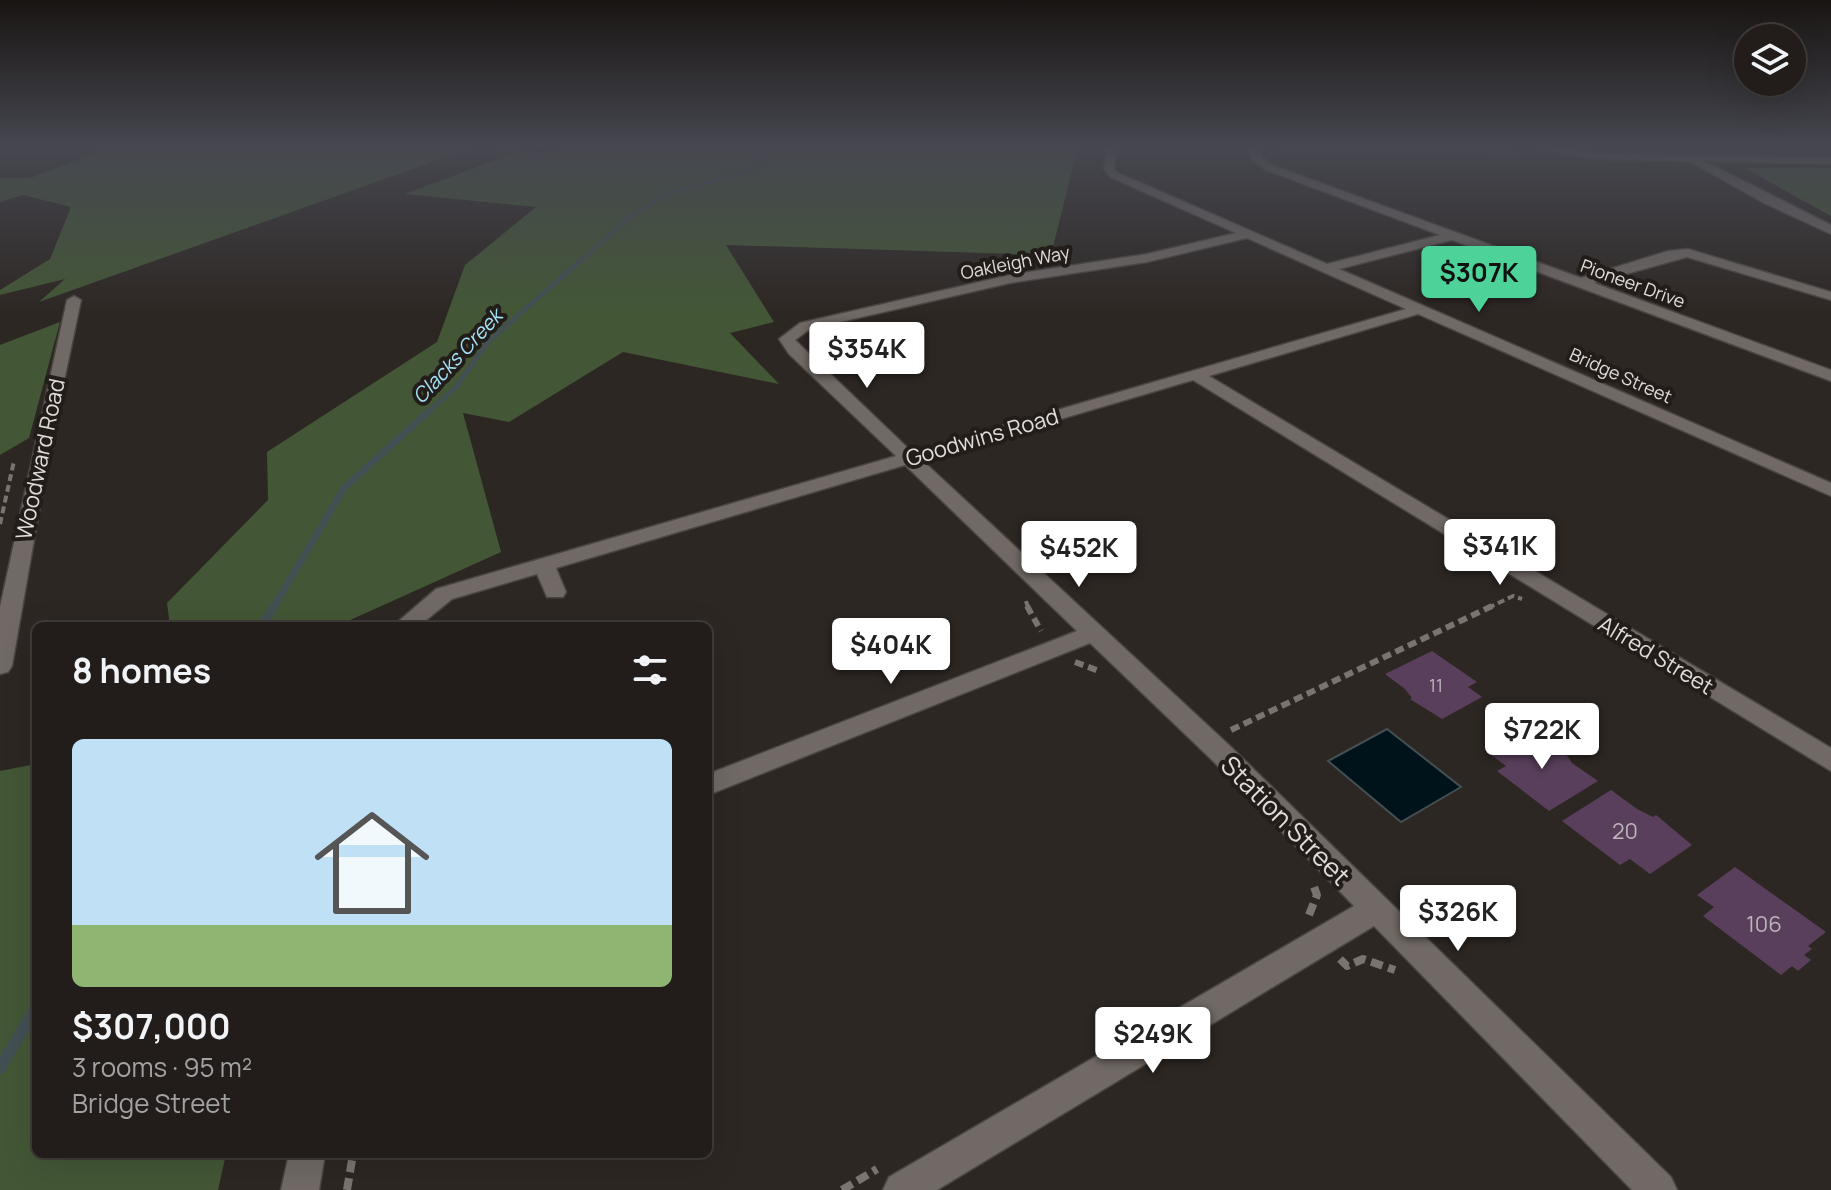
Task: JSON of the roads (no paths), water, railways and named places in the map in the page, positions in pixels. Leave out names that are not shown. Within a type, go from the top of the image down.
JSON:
[{"type":"street","name":"Bridge Street","points":[[1174,202],[1831,490]]},
{"type":"street","name":"Pioneer Drive","points":[[1360,202],[1831,376]]},
{"type":"street","points":[[1769,202],[1831,230]]},
{"type":"street","name":"Oakleigh Way","points":[[791,334],[805,326],[1010,279],[1147,258],[1248,234]]},
{"type":"street","points":[[1327,268],[1453,236]]},
{"type":"street","points":[[1580,283],[1673,254],[1688,253],[1831,296]]},
{"type":"street","name":"Woodward Road","points":[[0,666],[41,448],[74,300]]},
{"type":"street","name":"Goodwins Road","points":[[409,622],[444,594],[1420,309]]},
{"type":"street","name":"Station Street","points":[[791,334],[787,339],[795,351],[1208,741],[1658,1190]]},
{"type":"street","name":"Alfred Street","points":[[1194,374],[1831,761]]},
{"type":"street","points":[[544,565],[555,592]]},
{"type":"street","points":[[712,783],[1093,633]]},
{"type":"street","points":[[892,1178],[1375,909]]},
{"type":"street","points":[[300,1190],[306,1158]]},
{"type":"waterway","name":"Clacks Creek","points":[[578,263],[629,218],[654,202]]},
{"type":"waterway","name":"Clacks Creek","points":[[427,413],[456,387],[489,341],[580,261]]},
{"type":"waterway","name":"Clacks Creek","points":[[273,608],[344,488],[429,411]]},
{"type":"waterway","name":"Clacks Creek","points":[[264,622],[274,606]]},
{"type":"waterway","name":"Clacks Creek","points":[[0,1068],[32,1014]]}]
